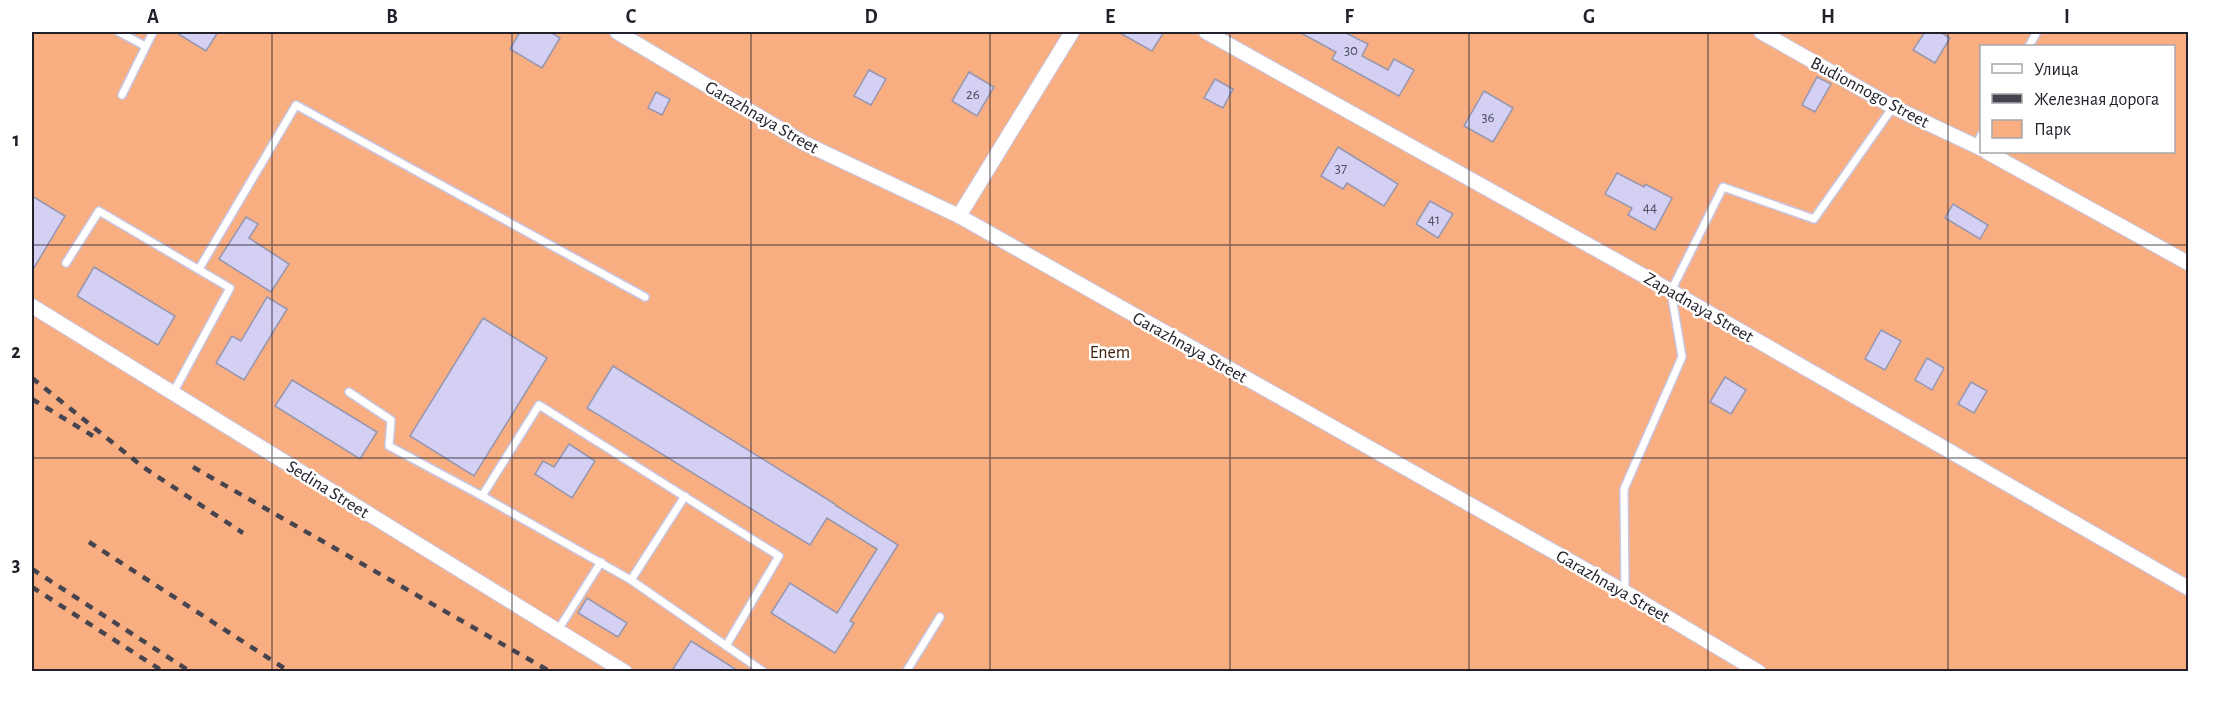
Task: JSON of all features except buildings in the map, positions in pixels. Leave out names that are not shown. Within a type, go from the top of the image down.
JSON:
[{"type":"street","name":"Garazhnaya Street","points":[[617,32],[804,143],[959,216],[1625,592],[1759,672]]},
{"type":"street","points":[[959,216],[1072,32]]},
{"type":"street","name":"Zapadnaya Street","points":[[1206,32],[1671,291],[2188,588]]},
{"type":"street","name":"Budionnogo Street","points":[[1761,32],[1893,107],[1980,145]]},
{"type":"street","name":"Budionnogo Street","points":[[1995,153],[2188,263]]},
{"type":"street","name":"Sedina Street","points":[[32,306],[626,672]]},
{"type":"lane","points":[[119,32],[145,46]]},
{"type":"lane","points":[[122,95],[153,32]]},
{"type":"lane","points":[[199,269],[297,105],[645,297]]},
{"type":"lane","points":[[1625,592],[1624,489],[1682,357],[1671,291],[1723,187],[1814,219],[1893,107]]},
{"type":"lane","points":[[66,263],[99,211],[230,288],[173,393]]},
{"type":"lane","points":[[349,392],[391,420],[389,446],[631,580],[764,672]]},
{"type":"lane","points":[[482,496],[539,405],[779,556],[726,646]]},
{"type":"lane","points":[[631,580],[685,496]]},
{"type":"lane","points":[[558,630],[601,562]]},
{"type":"lane","points":[[906,672],[940,617]]},
{"type":"green space","name":"Enem","points":[[32,32],[2188,32],[2188,671],[32,671]]},
{"type":"railway","points":[[32,378],[143,467],[243,533]]},
{"type":"railway","points":[[32,399],[93,436]]},
{"type":"railway","points":[[193,467],[551,672]]},
{"type":"railway","points":[[89,542],[290,672]]},
{"type":"railway","points":[[32,569],[191,672]]},
{"type":"railway","points":[[32,587],[164,672]]}]
